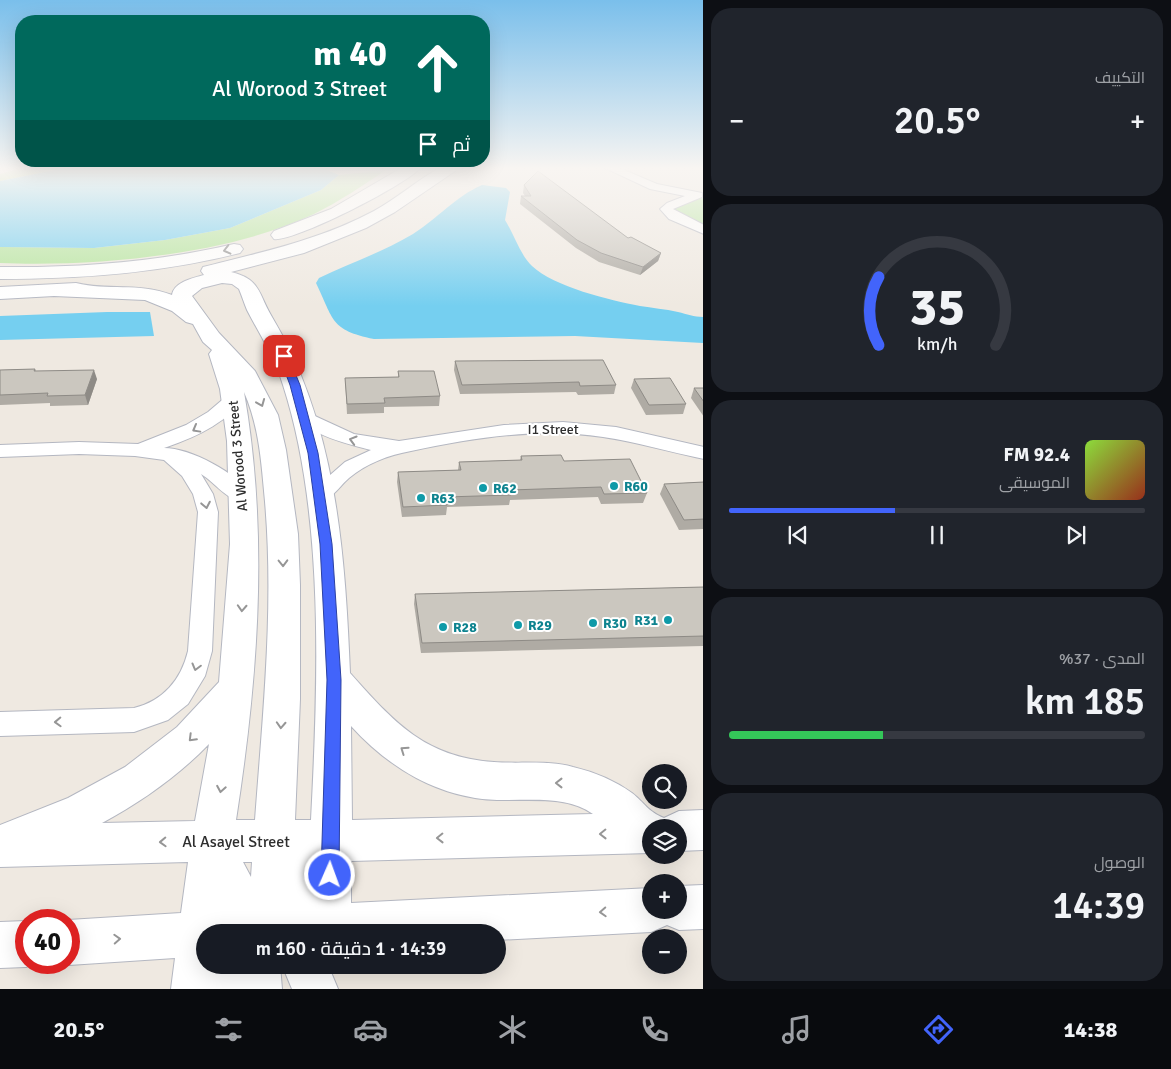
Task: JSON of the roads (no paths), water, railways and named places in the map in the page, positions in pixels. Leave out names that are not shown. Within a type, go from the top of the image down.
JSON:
[{"type":"street","points":[[0,281],[55,278],[82,272],[178,261],[258,242],[304,227],[334,213]]},
{"type":"street","points":[[248,289],[249,277],[264,265],[350,237],[383,213]]},
{"type":"street","points":[[0,292],[57,291],[119,286],[237,266],[332,237],[383,213]]},
{"type":"street","points":[[668,213],[703,230]]},
{"type":"street","points":[[0,272],[82,272]]},
{"type":"street","points":[[271,924],[273,841],[284,638],[283,542],[279,489],[266,415],[256,392],[228,353],[211,337],[200,319],[182,297],[182,292],[195,283],[215,278],[234,279],[248,289],[284,356],[295,385],[304,416],[320,495],[330,598],[334,680],[331,841],[276,924]]},
{"type":"street","name":"Al Worood 3 Street","points":[[57,291],[141,292],[157,295],[182,307],[211,337],[223,359],[234,399],[240,441],[245,544],[236,688],[212,841],[266,924]]},
{"type":"street","points":[[141,449],[187,434],[206,423],[234,399]]},
{"type":"street","name":"I1 Street","points":[[304,416],[321,428],[351,440],[379,446],[401,446],[498,431],[567,428],[603,431],[703,453]]},
{"type":"street","name":"I1 Street","points":[[320,495],[339,476],[357,463],[401,446]]},
{"type":"street","points":[[0,451],[141,449],[168,454],[207,469],[220,477],[242,496]]},
{"type":"street","points":[[0,724],[135,720],[175,701],[189,685],[197,668],[200,651],[208,512],[204,495],[194,478],[187,469],[168,454]]},
{"type":"street","points":[[334,680],[379,731],[405,752],[436,769],[464,778],[487,782],[569,783],[586,787],[617,804],[642,822]]},
{"type":"street","points":[[0,844],[48,828],[105,802],[155,770],[186,744],[236,688]]},
{"type":"street","name":"Al Asayel Street","points":[[687,831],[703,830]]},
{"type":"street","name":"Al Asayel Street","points":[[0,844],[331,841],[642,832]]},
{"type":"street","points":[[687,908],[703,907]]},
{"type":"street","points":[[409,924],[642,911]]},
{"type":"street","points":[[80,941],[196,936]]},
{"type":"street","points":[[0,946],[15,945]]},
{"type":"street","points":[[194,989],[214,974]]},
{"type":"street","points":[[217,989],[235,974]]},
{"type":"street","points":[[258,974],[259,989]]},
{"type":"street","points":[[309,974],[315,989]]},
{"type":"street","points":[[312,974],[327,989]]},
{"type":"water","points":[[0,213],[266,213],[230,228],[165,240],[94,248],[0,247]]},
{"type":"water","points":[[441,213],[506,213],[505,220],[524,256],[542,274],[583,292],[640,306],[703,317],[703,343],[575,336],[374,339],[349,332],[335,322],[316,283],[319,278],[402,240]]},
{"type":"water","points":[[150,312],[154,336],[0,340],[0,316]]},
{"type":"place","name":"R60","points":[[614,486]]},
{"type":"place","name":"R62","points":[[483,488]]},
{"type":"place","name":"R63","points":[[421,498]]},
{"type":"place","name":"R31","points":[[668,620]]},
{"type":"place","name":"R30","points":[[593,623]]},
{"type":"place","name":"R29","points":[[518,625]]},
{"type":"place","name":"R28","points":[[443,627]]}]
